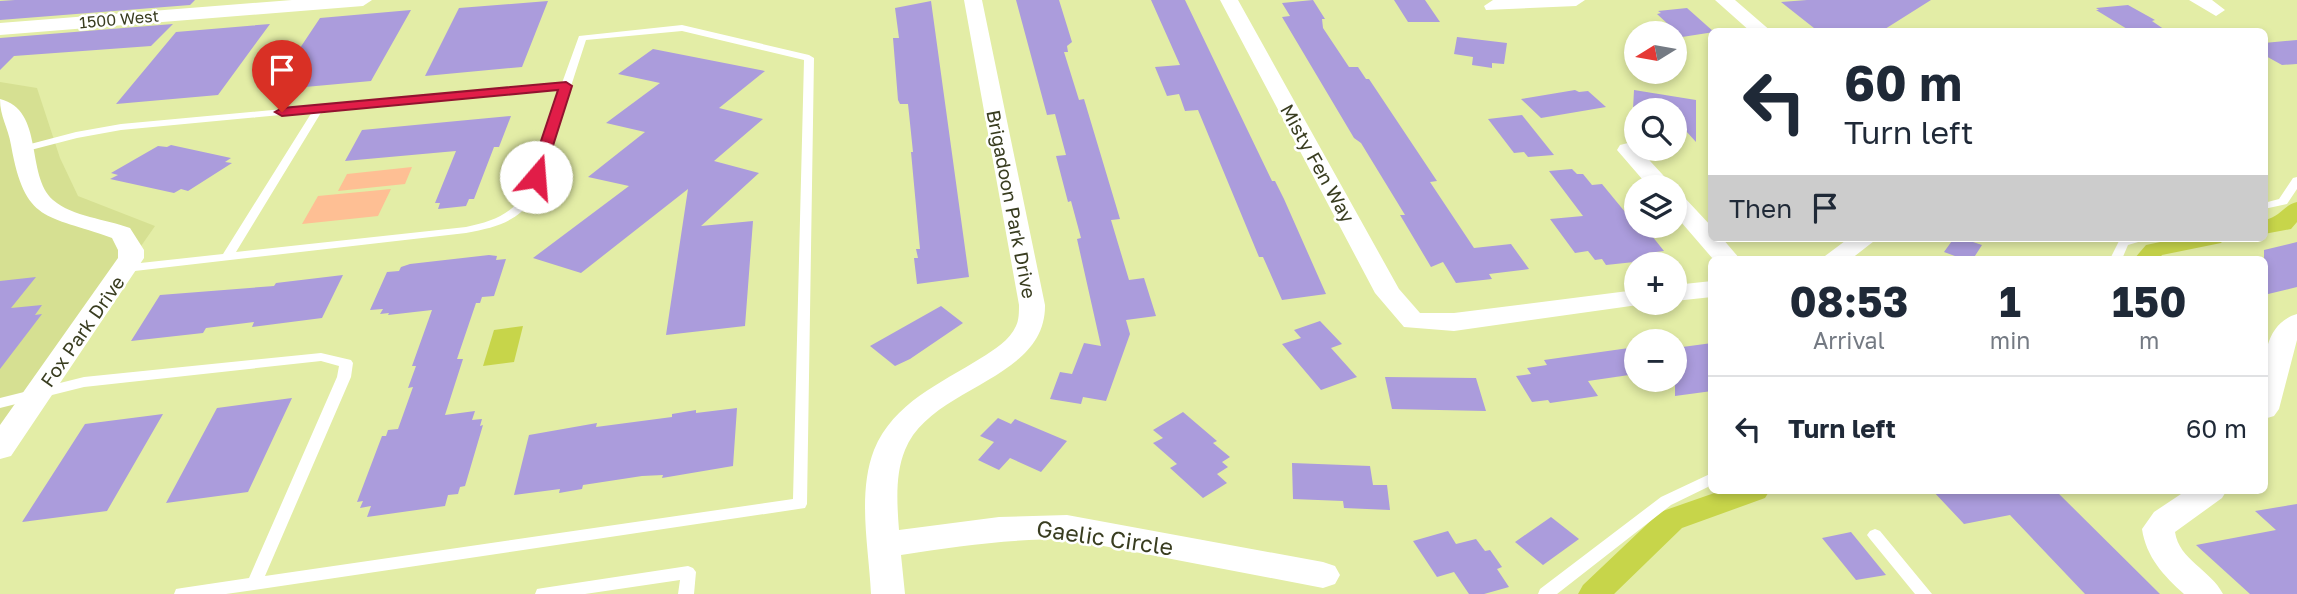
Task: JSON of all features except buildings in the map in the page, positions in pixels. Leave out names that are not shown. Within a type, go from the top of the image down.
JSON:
[{"type":"street","name":"1500 West","points":[[0,29],[229,5],[363,0]]},
{"type":"street","name":"Brigadoon Park Drive","points":[[888,594],[882,485],[889,449],[904,424],[930,401],[1002,356],[1020,341],[1030,325],[1032,305],[973,0]]},
{"type":"street","name":"Misty Fen Way","points":[[1229,0],[1388,293],[1413,321],[1454,322],[1624,300]]},
{"type":"street","points":[[1493,6],[1576,0]]},
{"type":"street","points":[[1724,0],[1758,28]]},
{"type":"street","points":[[2198,0],[2216,10]]},
{"type":"street","name":"Fox Park Drive","points":[[0,105],[10,111],[18,124],[30,185],[44,204],[59,213],[121,233],[131,250],[127,268],[0,448]]},
{"type":"street","points":[[1638,161],[1651,175]]},
{"type":"street","points":[[1687,214],[1708,238]]},
{"type":"street","points":[[1712,242],[1724,256]]},
{"type":"street","points":[[1839,256],[1860,242]]},
{"type":"street","points":[[1687,292],[1708,289]]},
{"type":"street","points":[[2268,403],[2286,376],[2284,337],[2297,323]]},
{"type":"street","points":[[2205,494],[2165,521],[2158,529],[2158,541],[2164,552],[2206,594]]},
{"type":"street","name":"Gaelic Circle","points":[[886,545],[983,529],[1067,527],[1323,575]]},
{"type":"lane","points":[[127,268],[466,230],[495,224],[516,214],[529,197],[582,38],[682,28],[810,58],[800,504],[182,594]]},
{"type":"lane","points":[[23,149],[76,135],[117,128],[566,86]]},
{"type":"lane","points":[[228,255],[319,109]]},
{"type":"lane","points":[[2268,205],[2283,202],[2297,180]]},
{"type":"lane","points":[[2117,256],[2123,243],[2127,242]]},
{"type":"lane","points":[[0,403],[84,382],[321,357],[346,363],[343,379],[254,583]]},
{"type":"lane","points":[[1546,594],[1666,501],[1708,480]]},
{"type":"lane","points":[[1875,535],[1924,594]]},
{"type":"lane","points":[[544,594],[688,572],[686,594]]},
{"type":"shaded area","points":[[0,82],[37,88],[60,158],[78,196],[155,226],[0,448]]},
{"type":"shaded area","points":[[412,167],[405,184],[338,191],[347,174]]},
{"type":"shaded area","points":[[391,189],[378,216],[302,224],[318,196]]},
{"type":"shaded area","points":[[523,326],[514,362],[483,366],[494,330]]},
{"type":"waterway","points":[[2268,226],[2283,224],[2297,209]]},
{"type":"waterway","points":[[2149,256],[2154,250],[2193,242]]},
{"type":"waterway","points":[[1594,594],[1671,520],[1744,494]]},
{"type":"route","points":[[282,112],[566,86],[536,177]]}]
